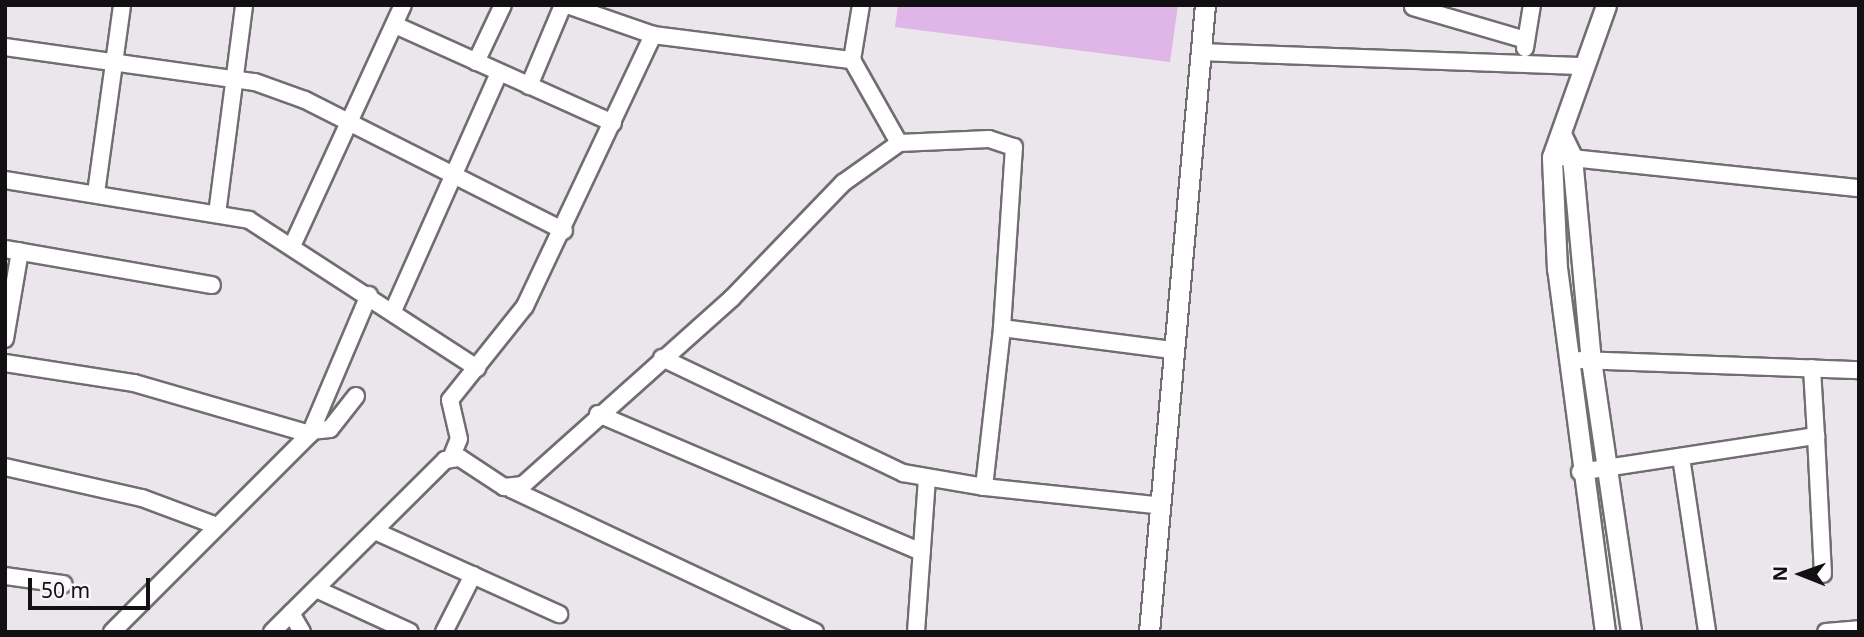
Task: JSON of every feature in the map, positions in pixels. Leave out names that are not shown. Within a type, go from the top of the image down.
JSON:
[{"type":"street","points":[[96,193],[122,5]]},
{"type":"street","points":[[217,214],[244,5]]},
{"type":"street","points":[[293,244],[403,5]]},
{"type":"street","points":[[476,62],[503,5]]},
{"type":"street","points":[[529,86],[565,5],[600,10],[653,35],[852,60]]},
{"type":"street","points":[[861,5],[852,60],[899,143]]},
{"type":"street","points":[[1149,632],[1156,505],[1205,5]]},
{"type":"street","points":[[1522,64],[1532,5]]},
{"type":"street","points":[[1605,632],[1580,472],[1567,360],[1557,269],[1552,157],[1606,5]]},
{"type":"street","points":[[1413,7],[1526,40]]},
{"type":"street","points":[[395,25],[613,123]]},
{"type":"street","points":[[272,632],[452,456],[459,439],[450,400],[525,306],[565,231],[653,35]]},
{"type":"street","points":[[5,47],[114,64],[235,77],[305,100],[346,125],[565,231]]},
{"type":"street","points":[[1200,52],[1585,66]]},
{"type":"street","points":[[393,311],[499,73]]},
{"type":"street","points":[[1561,134],[1572,157],[1591,360],[1631,632]]},
{"type":"street","points":[[511,489],[523,485],[598,414],[732,298],[843,183],[899,143],[989,139],[1014,147],[1002,328],[984,487]]},
{"type":"street","points":[[1552,157],[1859,188]]},
{"type":"street","points":[[5,180],[249,220],[293,244],[477,368]]},
{"type":"street","points":[[5,338],[13,250],[212,285]]},
{"type":"street","points":[[1557,269],[1582,267]]},
{"type":"street","points":[[112,632],[310,432],[369,295]]},
{"type":"street","points":[[1002,328],[1172,350]]},
{"type":"street","points":[[662,358],[927,480],[1156,505]]},
{"type":"street","points":[[1567,360],[1859,370]]},
{"type":"street","points":[[5,363],[134,383],[310,432],[330,429],[356,396]]},
{"type":"street","points":[[1812,368],[1823,574]]},
{"type":"street","points":[[598,414],[922,552]]},
{"type":"street","points":[[1580,472],[1816,436]]},
{"type":"street","points":[[452,456],[511,489],[815,632]]},
{"type":"street","points":[[1681,457],[1707,632]]},
{"type":"street","points":[[5,467],[142,498],[217,526]]},
{"type":"street","points":[[916,632],[927,480]]},
{"type":"street","points":[[377,531],[559,614]]},
{"type":"street","points":[[444,632],[473,575]]},
{"type":"street","points":[[5,576],[63,584]]},
{"type":"street","points":[[316,589],[410,632]]},
{"type":"street","points":[[291,613],[302,632]]},
{"type":"street","points":[[1826,632],[1859,629]]},
{"type":"shaded area","points":[[898,5],[1178,5],[1170,62],[895,27]]}]
